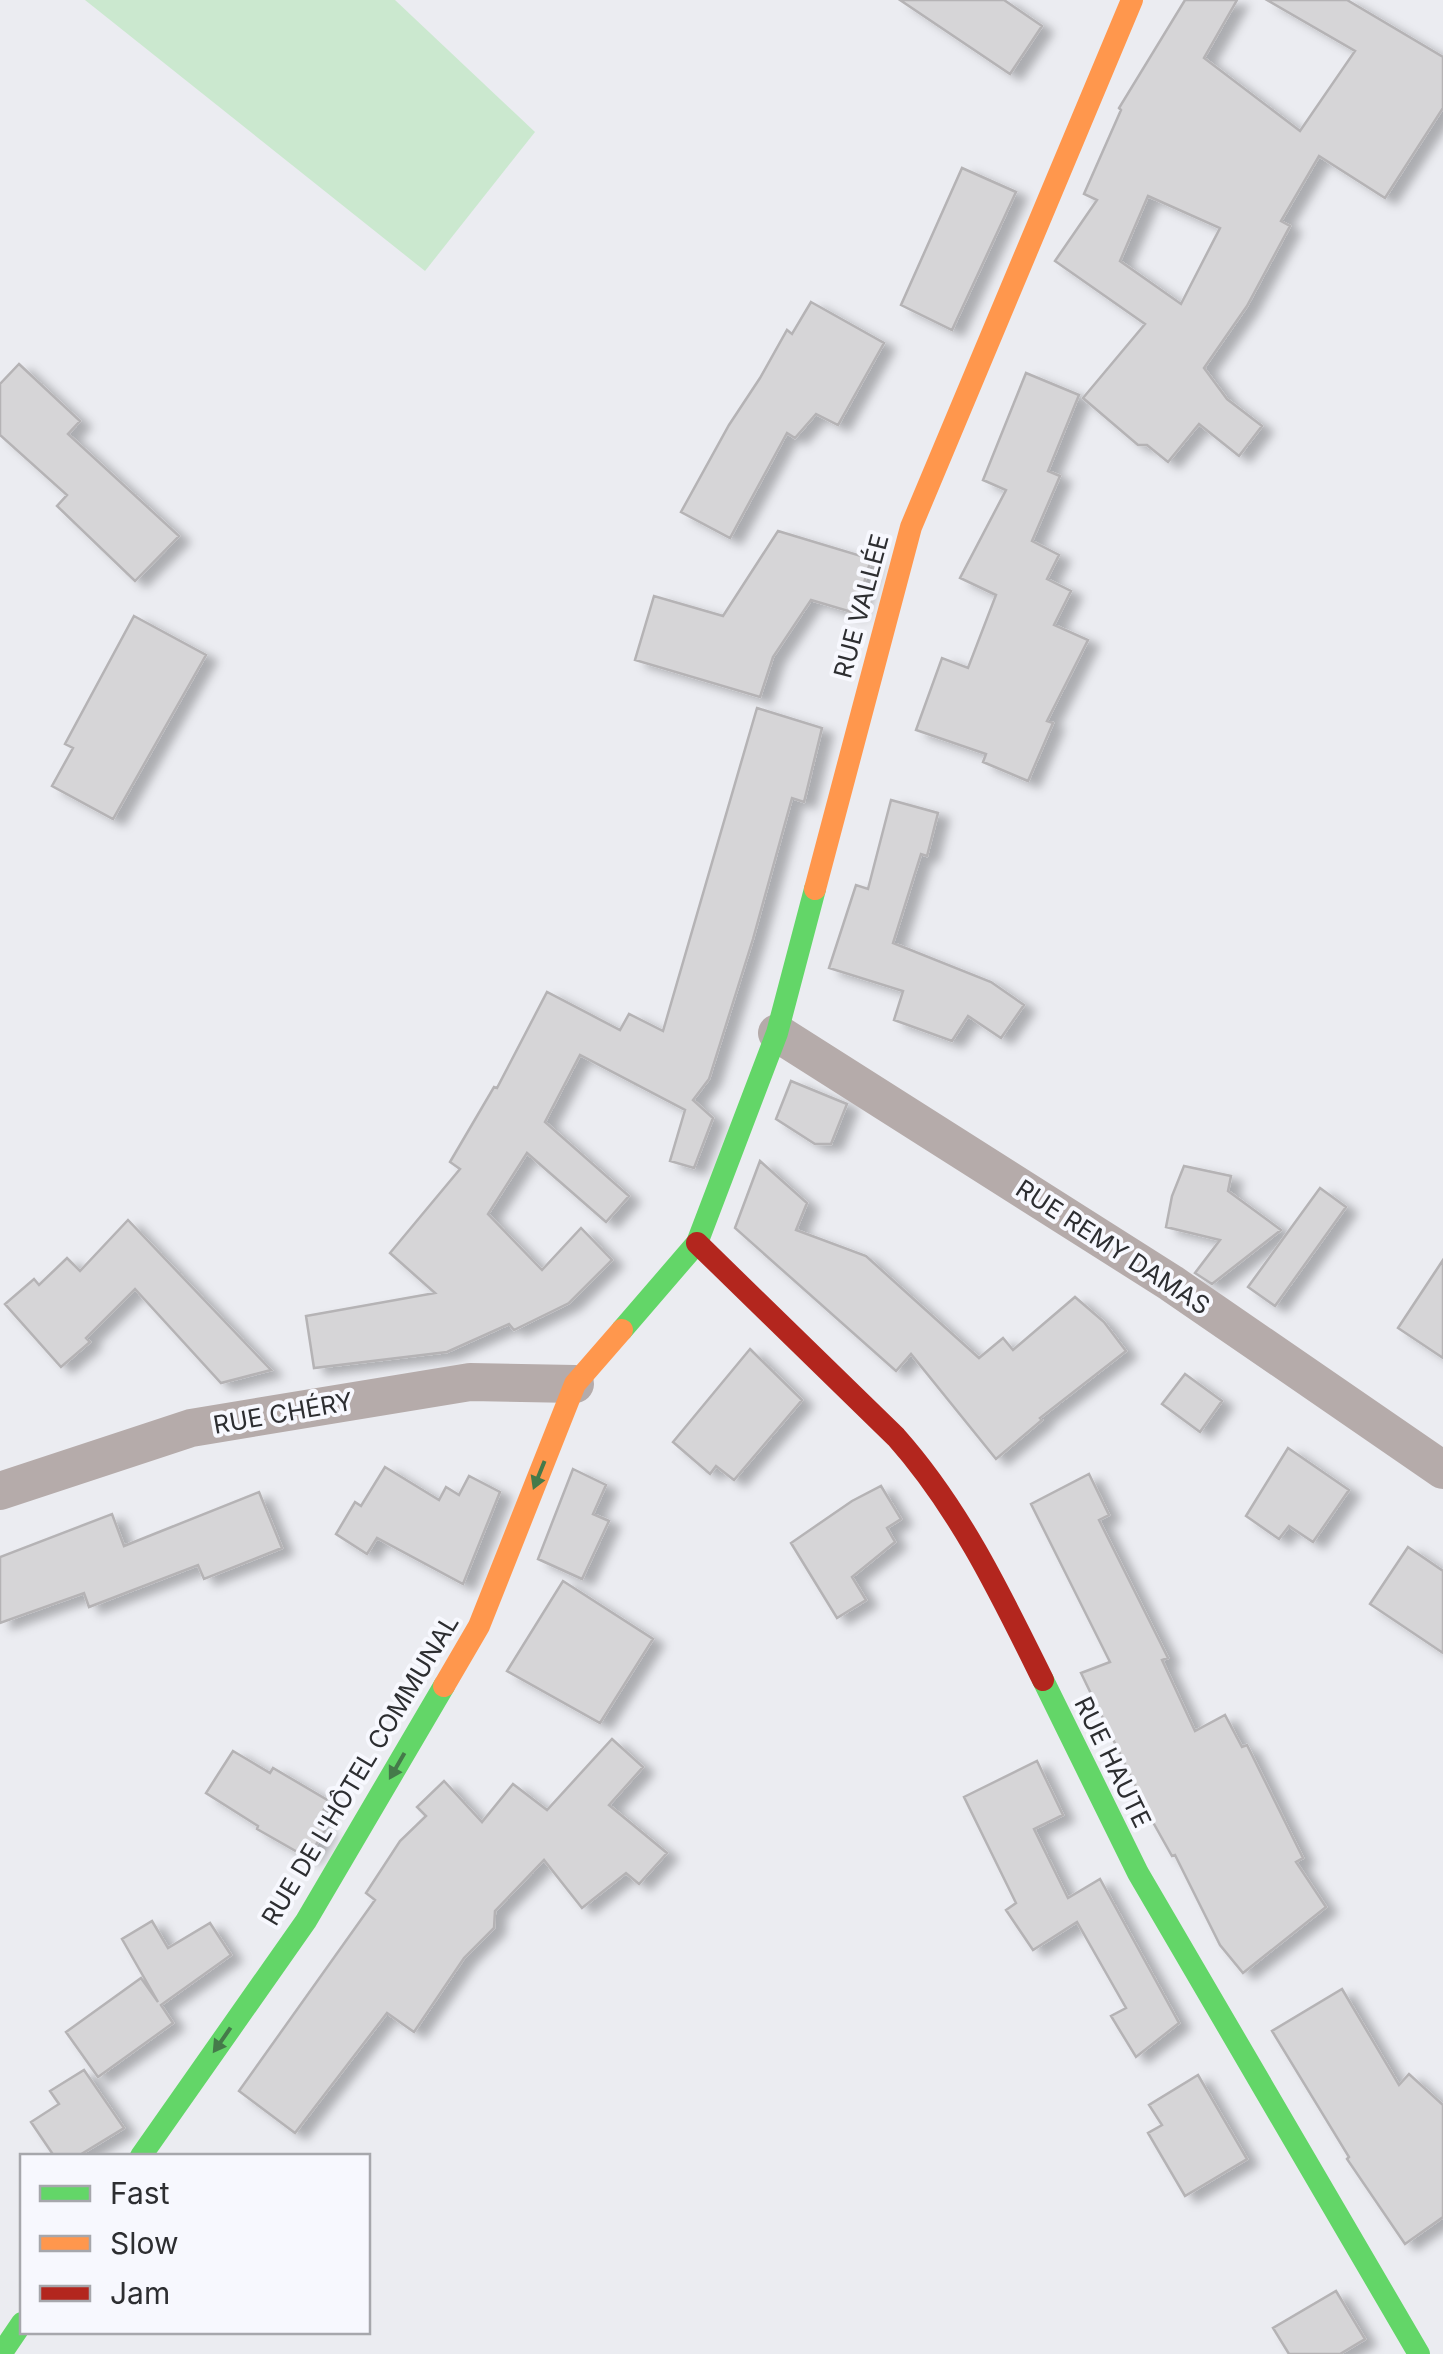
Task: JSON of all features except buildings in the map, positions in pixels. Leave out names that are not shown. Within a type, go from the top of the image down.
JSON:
[{"type":"street","name":"RUE VALLÉE","points":[[696,1244],[777,1033],[911,527],[1132,0]]},
{"type":"street","name":"RUE REMY DAMAS","points":[[777,1033],[1171,1283],[1443,1470]]},
{"type":"street","name":"RUE DE L'HÔTEL COMMUNAL","points":[[141,2154],[306,1921],[479,1626],[575,1384],[696,1244]]},
{"type":"street","name":"RUE HAUTE","points":[[696,1244],[896,1437],[959,1518],[1138,1873],[1419,2354]]},
{"type":"street","name":"RUE CHÉRY","points":[[0,1491],[190,1428],[470,1382],[575,1384]]},
{"type":"street","points":[[1,2354],[20,2327]]},
{"type":"green space","points":[[85,0],[395,0],[535,132],[425,271]]},
{"type":"traffic: fast","points":[[622,1330],[697,1243],[777,1033],[815,889]]},
{"type":"traffic: fast","points":[[1043,1680],[1138,1873],[1419,2354]]},
{"type":"traffic: fast","points":[[142,2154],[306,1921],[444,1686]]},
{"type":"traffic: fast","points":[[1,2354],[20,2326]]},
{"type":"traffic: slow","points":[[815,889],[911,527],[1132,0]]},
{"type":"traffic: slow","points":[[444,1686],[479,1626],[575,1384],[622,1330]]},
{"type":"traffic: jam","points":[[697,1243],[896,1437],[919,1465],[978,1554],[1043,1680]]}]
